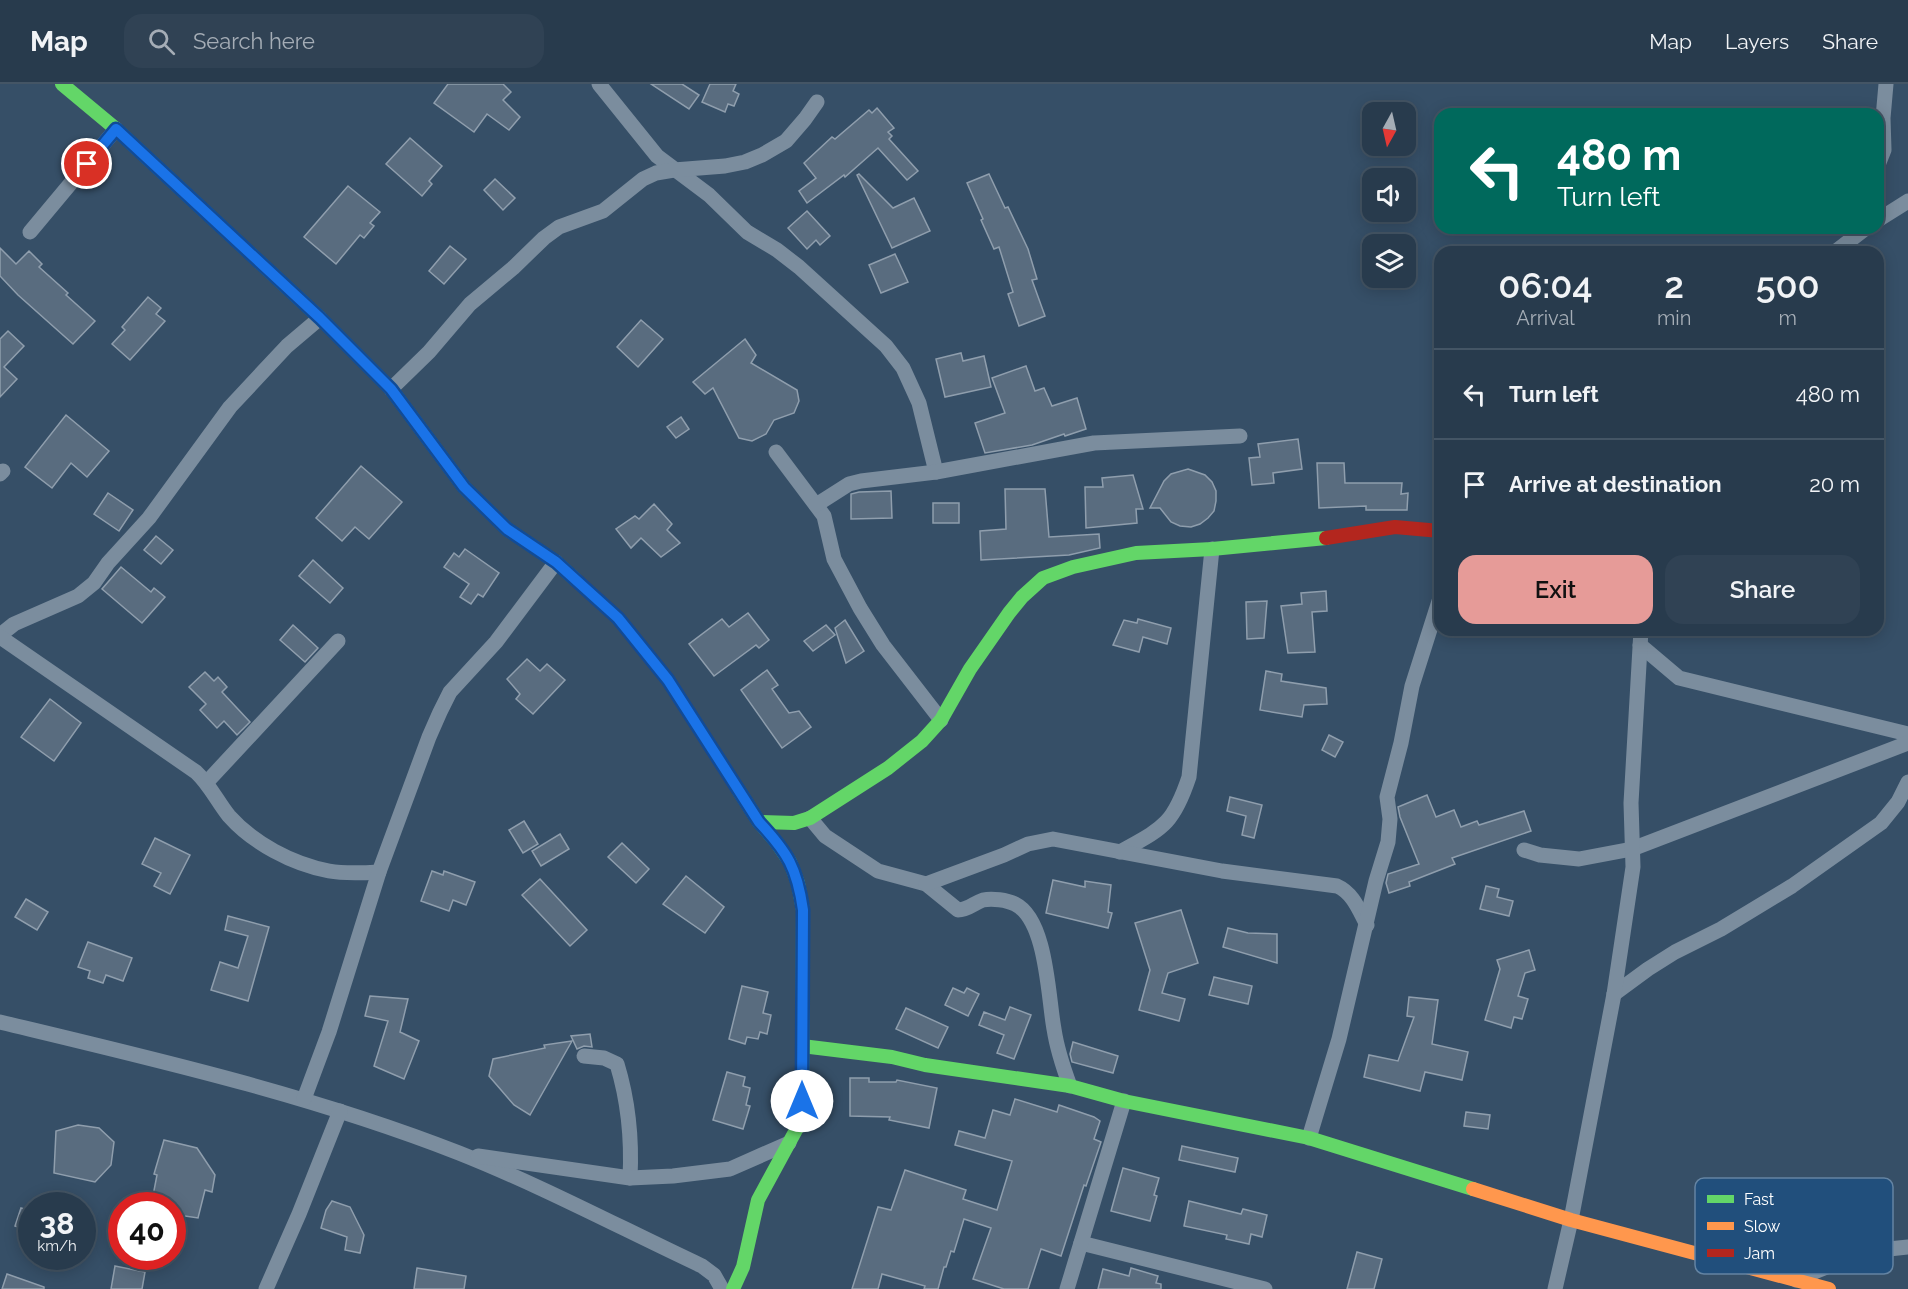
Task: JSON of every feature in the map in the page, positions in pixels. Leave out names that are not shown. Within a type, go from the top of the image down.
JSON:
[{"type":"street","points":[[599,84],[657,156],[709,195],[747,232],[777,250],[799,267],[886,346],[903,368],[919,402],[936,472]]},
{"type":"street","points":[[1884,108],[1886,84]]},
{"type":"street","points":[[66,85],[320,318],[391,389],[464,487],[507,529],[556,562],[618,618],[668,680],[759,822],[778,842],[791,861],[800,888],[803,910],[802,1119],[758,1200],[743,1267],[733,1289]]},
{"type":"street","points":[[391,389],[429,352],[470,304],[559,227],[603,211],[643,179],[656,173],[725,166],[745,162],[762,155],[786,141],[817,102]]},
{"type":"street","points":[[30,232],[116,129]]},
{"type":"street","points":[[1884,216],[1908,201]]},
{"type":"street","points":[[1842,246],[1858,234]]},
{"type":"street","points":[[320,318],[287,346],[230,407],[149,518],[108,563],[94,583],[62,605],[14,624],[0,636],[196,772],[207,782],[228,815],[249,835],[271,849],[310,866],[328,871],[379,872]]},
{"type":"street","points":[[816,505],[849,484],[936,472],[1094,443],[1240,436]]},
{"type":"street","points":[[776,452],[824,516],[834,559],[860,608],[883,645],[941,720]]},
{"type":"street","points":[[759,822],[794,824],[810,818],[888,768],[922,741],[941,720],[970,669],[1009,613],[1022,597],[1043,578],[1073,567],[1136,553],[1212,549],[1329,538],[1395,527],[1434,530]]},
{"type":"street","points":[[1120,852],[1163,827],[1181,801],[1189,777],[1212,549]]},
{"type":"street","points":[[304,1099],[329,1032],[379,872],[429,737],[450,692],[496,642],[556,562]]},
{"type":"street","points":[[1309,1138],[1340,1039],[1376,881],[1391,830],[1387,797],[1390,782],[1401,743],[1412,686],[1434,617]]},
{"type":"street","points":[[1640,637],[1679,678],[1908,734]]},
{"type":"street","points":[[1555,1289],[1571,1220],[1614,994],[1633,867],[1631,803],[1640,637]]},
{"type":"street","points":[[207,782],[338,641]]},
{"type":"street","points":[[1524,850],[1540,855],[1579,859],[1632,849],[1908,742]]},
{"type":"street","points":[[1614,994],[1666,957],[1721,929],[1792,886],[1881,823],[1898,802],[1908,782]]},
{"type":"street","points":[[810,818],[825,836],[878,871],[926,884],[958,910],[963,910],[982,900],[997,900],[1016,904],[1029,917],[1040,938],[1059,1056],[1070,1086]]},
{"type":"street","points":[[926,884],[1044,839],[1067,840],[1222,871],[1337,886],[1346,890],[1367,925]]},
{"type":"street","points":[[0,1022],[304,1099],[458,1153],[555,1195],[702,1266],[714,1275],[722,1289]]},
{"type":"street","points":[[802,1046],[892,1057],[925,1065],[1070,1086],[1124,1101],[1309,1138],[1571,1220],[1695,1253]]},
{"type":"street","points":[[584,1056],[604,1058],[617,1064],[622,1079],[627,1112],[631,1154],[630,1178]]},
{"type":"street","points":[[1067,1289],[1124,1101]]},
{"type":"street","points":[[266,1289],[340,1111]]},
{"type":"street","points":[[458,1153],[630,1178],[673,1176],[730,1169],[789,1143]]},
{"type":"street","points":[[1081,1243],[1241,1286],[1265,1289]]},
{"type":"street","points":[[1893,1248],[1908,1246]]},
{"type":"street","points":[[1774,1274],[1829,1289]]},
{"type":"street","points":[[1796,1280],[1809,1274]]},
{"type":"building","points":[[448,84],[503,84],[511,92],[503,100],[520,117],[509,130],[487,114],[474,132],[434,103]]},
{"type":"building","points":[[651,84],[682,84],[699,95],[689,109]]},
{"type":"building","points":[[710,84],[736,84],[733,91],[739,94],[734,106],[728,104],[725,112],[702,102]]},
{"type":"building","points":[[877,108],[894,128],[888,132],[892,136],[889,139],[918,171],[907,180],[878,148],[845,177],[844,175],[807,203],[799,191],[816,178],[804,163],[832,137],[835,139],[869,110],[872,113]]},
{"type":"building","points":[[410,138],[442,166],[429,181],[432,184],[422,196],[386,164]]},
{"type":"building","points":[[859,174],[893,208],[914,198],[930,231],[892,248],[857,175]]},
{"type":"building","points":[[989,174],[1028,249],[1037,279],[1032,280],[1045,316],[1019,326],[1008,294],[1013,292],[999,247],[994,249],[967,183]]},
{"type":"building","points":[[495,179],[515,198],[503,210],[484,190]]},
{"type":"building","points":[[348,186],[380,212],[370,223],[374,226],[364,238],[360,235],[336,264],[304,237]]},
{"type":"building","points":[[807,211],[830,236],[820,245],[816,240],[807,249],[788,228]]},
{"type":"building","points":[[450,246],[466,259],[444,284],[429,271]]},
{"type":"building","points":[[0,248],[16,264],[29,251],[42,264],[39,267],[95,321],[73,344],[0,276]]},
{"type":"building","points":[[895,254],[908,282],[881,293],[869,265]]},
{"type":"building","points":[[148,297],[161,308],[156,314],[165,321],[130,360],[112,344],[125,330],[122,327]]},
{"type":"building","points":[[641,320],[663,339],[638,367],[617,347]]},
{"type":"building","points":[[8,331],[24,346],[4,367],[17,379],[0,397],[0,339]]},
{"type":"building","points":[[745,339],[756,355],[751,363],[797,390],[799,401],[794,413],[774,420],[766,434],[752,441],[739,438],[713,388],[705,394],[693,382]]},
{"type":"building","points":[[961,353],[963,361],[984,356],[991,387],[945,397],[936,359]]},
{"type":"building","points":[[1026,366],[1035,391],[1044,388],[1052,406],[1077,398],[1086,429],[1032,445],[985,453],[975,423],[1005,413],[992,378]]},
{"type":"building","points":[[66,415],[109,451],[87,477],[71,463],[52,488],[25,467]]},
{"type":"building","points":[[681,417],[689,429],[676,438],[667,427]]},
{"type":"building","points":[[1298,439],[1302,469],[1273,473],[1274,483],[1252,485],[1249,458],[1260,457],[1258,444]]},
{"type":"building","points":[[1317,463],[1344,463],[1345,483],[1402,483],[1401,494],[1408,493],[1407,510],[1366,510],[1366,506],[1319,508]]},
{"type":"building","points":[[361,466],[402,502],[369,539],[355,527],[342,541],[316,518]]},
{"type":"building","points":[[1188,469],[1205,475],[1212,482],[1216,491],[1214,511],[1200,524],[1191,527],[1171,522],[1160,508],[1150,508],[1164,481],[1171,474]]},
{"type":"building","points":[[1133,475],[1143,509],[1136,509],[1137,523],[1086,528],[1085,487],[1103,487],[1102,478]]},
{"type":"building","points":[[1005,489],[1045,489],[1049,537],[1099,534],[1100,548],[1069,555],[981,560],[980,531],[1006,529]]},
{"type":"building","points":[[891,491],[892,518],[851,519],[851,494]]},
{"type":"building","points":[[108,493],[133,510],[119,531],[94,514]]},
{"type":"building","points":[[933,503],[959,503],[959,523],[933,523]]},
{"type":"building","points":[[654,504],[672,524],[667,530],[680,543],[661,557],[641,538],[631,548],[616,529],[635,516],[639,519]]},
{"type":"building","points":[[156,536],[173,550],[161,564],[144,550]]},
{"type":"building","points":[[465,549],[499,573],[483,597],[478,594],[471,604],[460,597],[469,584],[444,567],[454,553],[459,557]]},
{"type":"building","points":[[313,560],[343,588],[330,603],[299,576]]},
{"type":"building","points":[[121,567],[151,592],[154,588],[165,597],[142,623],[102,589]]},
{"type":"building","points":[[1326,591],[1327,611],[1312,612],[1315,652],[1288,653],[1281,606],[1302,604],[1301,593]]},
{"type":"building","points":[[1267,601],[1264,638],[1247,639],[1246,602]]},
{"type":"building","points":[[748,613],[769,640],[759,648],[756,645],[714,676],[689,644],[722,619],[729,627]]},
{"type":"building","points":[[1138,619],[1171,628],[1167,644],[1143,637],[1139,652],[1113,645],[1124,620],[1137,623]]},
{"type":"building","points":[[845,620],[864,651],[846,663],[835,628]]},
{"type":"building","points":[[293,625],[318,648],[305,662],[280,640]]},
{"type":"building","points":[[826,625],[835,635],[813,651],[804,641]]},
{"type":"building","points":[[527,659],[540,671],[547,664],[565,680],[533,714],[516,699],[520,694],[507,679]]},
{"type":"building","points":[[767,670],[778,685],[772,689],[789,713],[799,711],[811,727],[782,748],[741,690]]},
{"type":"building","points":[[1266,671],[1282,674],[1281,681],[1326,688],[1327,704],[1304,705],[1302,717],[1260,710]]},
{"type":"building","points":[[205,672],[214,681],[218,677],[227,687],[222,692],[250,722],[237,735],[224,721],[217,728],[200,710],[206,704],[189,687]]},
{"type":"building","points":[[50,699],[81,723],[54,761],[21,737]]},
{"type":"building","points":[[1329,735],[1343,742],[1335,757],[1322,750]]},
{"type":"building","points":[[1427,795],[1436,817],[1454,810],[1461,827],[1477,821],[1479,825],[1524,811],[1531,831],[1452,858],[1455,864],[1409,882],[1410,886],[1389,893],[1386,883],[1388,874],[1419,864],[1398,807]]},
{"type":"building","points":[[1230,797],[1262,805],[1254,838],[1242,835],[1246,816],[1227,811]]},
{"type":"building","points":[[524,821],[538,844],[523,853],[509,830]]},
{"type":"building","points":[[560,834],[569,849],[541,866],[532,851]]},
{"type":"building","points":[[155,838],[190,855],[170,894],[154,886],[161,873],[142,864]]},
{"type":"building","points":[[622,843],[649,869],[636,883],[608,857]]},
{"type":"building","points":[[432,871],[443,875],[444,871],[475,882],[466,905],[453,900],[449,911],[421,901]]},
{"type":"building","points":[[686,876],[724,907],[705,933],[663,904]]},
{"type":"building","points":[[540,879],[587,930],[570,946],[522,895]]},
{"type":"building","points":[[1053,880],[1085,887],[1085,881],[1111,885],[1108,912],[1112,913],[1108,928],[1046,913]]},
{"type":"building","points":[[1486,886],[1499,889],[1497,897],[1513,901],[1509,916],[1480,909]]},
{"type":"building","points":[[26,899],[48,912],[37,930],[15,917]]},
{"type":"building","points":[[1181,910],[1198,963],[1168,973],[1162,993],[1185,999],[1179,1021],[1139,1010],[1150,970],[1135,923]]},
{"type":"building","points":[[228,916],[269,927],[248,1001],[211,990],[220,962],[238,968],[248,936],[225,930]]},
{"type":"building","points":[[1228,928],[1248,933],[1277,934],[1277,963],[1223,947]]},
{"type":"building","points":[[88,942],[132,958],[123,981],[106,975],[103,983],[88,978],[90,971],[78,967]]},
{"type":"building","points":[[1529,950],[1535,970],[1525,973],[1518,996],[1528,999],[1522,1019],[1514,1017],[1511,1028],[1485,1020],[1500,969],[1497,960]]},
{"type":"building","points":[[1214,977],[1252,986],[1248,1004],[1209,995]]},
{"type":"building","points":[[742,986],[768,992],[763,1013],[771,1015],[767,1034],[760,1032],[758,1039],[747,1037],[745,1044],[729,1039]]},
{"type":"building","points":[[953,988],[964,993],[967,988],[979,994],[968,1016],[945,1005]]},
{"type":"building","points":[[370,996],[408,999],[400,1032],[419,1041],[404,1079],[374,1066],[388,1021],[365,1016]]},
{"type":"building","points":[[1409,997],[1438,1000],[1432,1044],[1468,1052],[1462,1080],[1425,1072],[1420,1091],[1364,1077],[1369,1055],[1398,1061],[1414,1017],[1407,1016]]},
{"type":"building","points":[[1010,1007],[1031,1015],[1014,1059],[997,1053],[1004,1035],[979,1025],[984,1012],[1005,1020]]},
{"type":"building","points":[[906,1008],[948,1027],[938,1048],[896,1029]]},
{"type":"building","points":[[590,1034],[592,1047],[584,1046],[577,1049],[571,1036]]},
{"type":"building","points":[[572,1041],[530,1115],[514,1105],[489,1076],[493,1059],[545,1048],[544,1045]]},
{"type":"building","points":[[1073,1042],[1118,1056],[1113,1073],[1072,1062],[1070,1054]]},
{"type":"building","points":[[727,1072],[745,1077],[743,1086],[750,1088],[746,1105],[750,1106],[743,1129],[713,1120]]},
{"type":"building","points":[[850,1078],[869,1078],[869,1082],[896,1082],[897,1080],[937,1088],[929,1128],[889,1120],[890,1117],[850,1116]]},
{"type":"building","points":[[1015,1099],[1057,1112],[1059,1105],[1100,1121],[1094,1139],[1101,1142],[1086,1186],[1084,1185],[1061,1256],[1041,1249],[1028,1289],[1004,1289],[973,1279],[991,1228],[964,1219],[954,1252],[951,1251],[946,1267],[944,1267],[938,1289],[924,1289],[925,1286],[882,1274],[878,1289],[852,1289],[878,1207],[891,1210],[905,1170],[966,1190],[963,1199],[997,1210],[1012,1161],[955,1145],[959,1131],[985,1138],[993,1110],[1010,1115]]},
{"type":"building","points":[[1466,1112],[1490,1115],[1488,1129],[1464,1126]]},
{"type":"building","points":[[78,1125],[99,1128],[114,1142],[111,1165],[95,1182],[54,1173],[56,1131]]},
{"type":"building","points":[[164,1140],[197,1148],[215,1175],[212,1192],[205,1190],[198,1218],[186,1216],[186,1192],[154,1192],[157,1175],[154,1174]]},
{"type":"building","points":[[1182,1146],[1238,1158],[1235,1172],[1179,1160]]},
{"type":"building","points":[[1123,1168],[1159,1178],[1150,1221],[1111,1211]]},
{"type":"building","points":[[332,1201],[350,1207],[364,1235],[360,1253],[345,1250],[347,1237],[321,1228],[326,1210]]},
{"type":"building","points":[[1189,1201],[1241,1214],[1243,1209],[1267,1215],[1262,1237],[1251,1234],[1249,1244],[1226,1239],[1227,1235],[1184,1226]]},
{"type":"building","points":[[1357,1252],[1382,1259],[1374,1289],[1347,1289]]},
{"type":"building","points":[[417,1268],[466,1276],[464,1289],[414,1289]]},
{"type":"building","points":[[1131,1268],[1158,1276],[1156,1283],[1161,1284],[1161,1289],[1098,1289],[1103,1269],[1129,1276]]},
{"type":"building","points":[[114,1270],[145,1272],[142,1289],[111,1289]]},
{"type":"building","points":[[7,1274],[44,1287],[44,1289],[2,1289]]},
{"type":"traffic: fast","points":[[62,84],[116,129],[320,318],[391,389],[464,487],[507,529],[556,562],[576,580]]},
{"type":"traffic: fast","points":[[759,822],[794,823],[810,818],[888,768],[922,741],[941,720],[970,669],[1009,613],[1022,597],[1043,578],[1073,567],[1136,553],[1212,549],[1326,538]]},
{"type":"traffic: fast","points":[[733,1289],[743,1267],[758,1200],[802,1119],[803,910],[798,883],[790,862],[759,822],[739,791]]},
{"type":"traffic: fast","points":[[802,1046],[892,1057],[925,1065],[1070,1086],[1124,1101],[1309,1138],[1473,1189]]},
{"type":"traffic: slow","points":[[1473,1189],[1571,1220],[1695,1253]]},
{"type":"traffic: slow","points":[[1773,1274],[1829,1289]]},
{"type":"traffic: jam","points":[[1326,538],[1395,527],[1434,530]]},
{"type":"traffic: jam","points":[[576,580],[618,618],[668,680],[739,791]]},
{"type":"route","points":[[87,164],[116,129],[334,332],[391,389],[464,487],[507,529],[556,562],[618,618],[668,680],[759,822],[778,842],[791,861],[800,888],[803,910],[802,1101]]}]
